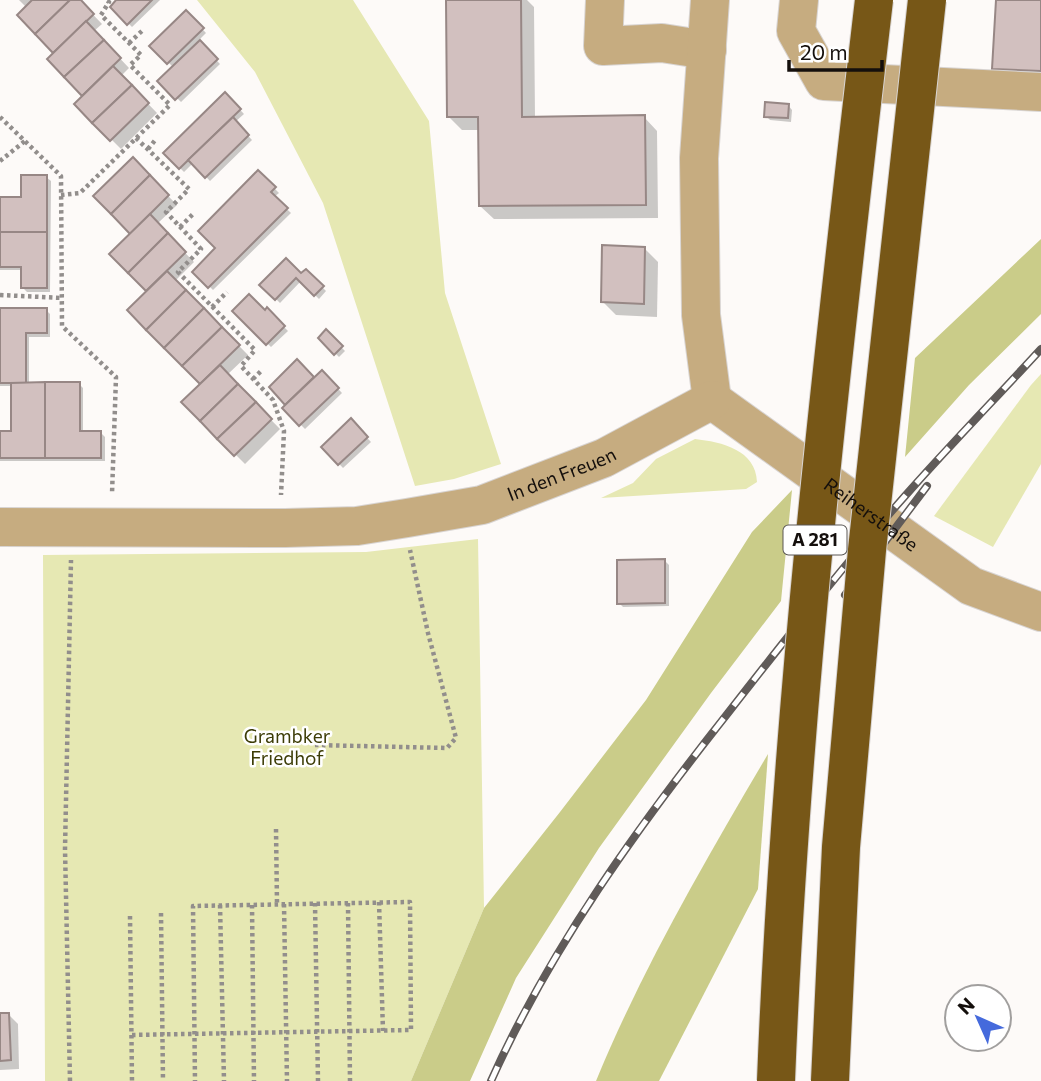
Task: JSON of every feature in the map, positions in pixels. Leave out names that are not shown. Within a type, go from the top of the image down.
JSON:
[{"type":"highway","name":"A 281","points":[[776,1081],[795,760],[810,588],[874,0]]},
{"type":"highway","name":"A 281","points":[[830,1081],[841,847],[865,577],[927,0]]},
{"type":"street","points":[[605,0],[603,46],[662,43],[706,51]]},
{"type":"street","points":[[710,0],[699,171],[701,315],[712,400]]},
{"type":"street","points":[[799,0],[796,31],[824,81],[1041,92]]},
{"type":"street","name":"In den Freuen","points":[[0,527],[357,526],[482,505],[604,458],[712,400]]},
{"type":"street","name":"Reiherstraße","points":[[712,400],[971,586],[1041,612]]},
{"type":"path","points":[[61,195],[80,193],[170,105],[130,65],[141,55],[101,15],[109,2],[106,0]]},
{"type":"path","points":[[129,43],[143,30]]},
{"type":"path","points":[[0,117],[61,176],[62,326],[117,377],[111,526]]},
{"type":"path","points":[[136,138],[189,189],[166,212],[201,250],[178,272],[255,351],[241,366],[273,400],[284,431],[280,490],[285,528]]},
{"type":"path","points":[[148,149],[156,139]]},
{"type":"path","points":[[0,161],[25,141]]},
{"type":"path","points":[[180,227],[194,213]]},
{"type":"path","points":[[212,307],[227,292]]},
{"type":"path","points":[[0,295],[62,298]]},
{"type":"path","points":[[253,379],[262,370]]},
{"type":"path","points":[[315,745],[447,748],[456,738],[411,559],[407,518]]},
{"type":"path","points":[[71,1081],[65,849],[72,527]]},
{"type":"path","points":[[276,828],[277,904]]},
{"type":"path","points":[[379,902],[383,1031]]},
{"type":"path","points":[[132,1035],[162,1034],[195,1034],[286,1032],[349,1032],[411,1030],[410,902],[193,906],[195,1034],[195,1081]]},
{"type":"path","points":[[316,903],[318,1081]]},
{"type":"path","points":[[348,903],[350,1081]]},
{"type":"path","points":[[284,904],[287,1081]]},
{"type":"path","points":[[220,905],[223,1081]]},
{"type":"path","points":[[252,905],[254,1081]]},
{"type":"path","points":[[160,913],[163,1081]]},
{"type":"path","points":[[130,916],[132,1081]]},
{"type":"green space","points":[[197,0],[353,0],[429,121],[445,293],[501,464],[454,479],[415,486],[323,203],[255,72]]},
{"type":"green space","points":[[1041,239],[1041,314],[969,385],[905,457],[915,358]]},
{"type":"green space","points":[[1041,374],[1041,464],[993,547],[934,516]]},
{"type":"green space","points":[[695,439],[726,445],[744,455],[751,462],[757,482],[746,489],[601,498],[633,483],[656,459]]},
{"type":"green space","points":[[792,490],[781,601],[599,848],[516,978],[470,1081],[411,1081],[484,908],[646,700],[752,532]]},
{"type":"green space","name":"Grambker Friedhof","points":[[478,539],[484,908],[411,1081],[45,1081],[43,555],[366,552]]},
{"type":"green space","points":[[768,754],[758,889],[659,1081],[596,1081],[654,956]]},
{"type":"building","points":[[32,0],[70,0],[35,34],[17,15]]},
{"type":"building","points":[[70,0],[81,0],[94,14],[53,53],[35,34]]},
{"type":"building","points":[[116,0],[152,0],[127,25],[110,7]]},
{"type":"building","points":[[446,0],[521,0],[522,117],[645,115],[646,205],[479,206],[478,117],[447,117]]},
{"type":"building","points":[[996,0],[1041,0],[1041,71],[992,69]]},
{"type":"building","points":[[186,10],[204,28],[167,64],[149,46]]},
{"type":"building","points":[[86,21],[104,40],[64,77],[47,59]]},
{"type":"building","points":[[104,40],[121,58],[82,96],[64,77]]},
{"type":"building","points":[[200,40],[218,59],[175,100],[157,81]]},
{"type":"building","points":[[113,66],[132,85],[92,123],[74,104]]},
{"type":"building","points":[[132,85],[149,103],[110,141],[92,123]]},
{"type":"building","points":[[225,92],[241,109],[179,169],[163,153]]},
{"type":"building","points":[[765,102],[789,104],[788,118],[764,117]]},
{"type":"building","points":[[233,117],[249,135],[205,178],[188,160]]},
{"type":"building","points":[[133,157],[150,175],[111,214],[93,196]]},
{"type":"building","points":[[258,170],[276,187],[271,192],[288,208],[208,288],[192,272],[215,248],[198,231]]},
{"type":"building","points":[[21,175],[47,175],[47,232],[0,232],[0,197],[21,197]]},
{"type":"building","points":[[150,175],[169,195],[130,234],[111,214]]},
{"type":"building","points":[[150,214],[168,233],[128,273],[109,254]]},
{"type":"building","points":[[0,232],[47,232],[47,288],[21,288],[21,267],[0,267]]},
{"type":"building","points":[[168,233],[186,252],[146,291],[128,273]]},
{"type":"building","points":[[602,245],[645,247],[644,304],[601,302]]},
{"type":"building","points":[[286,258],[301,273],[306,269],[324,286],[314,296],[296,278],[275,300],[259,285]]},
{"type":"building","points":[[167,271],[186,290],[146,330],[127,310]]},
{"type":"building","points":[[186,290],[204,308],[164,348],[146,330]]},
{"type":"building","points":[[249,294],[265,310],[267,307],[285,326],[266,345],[232,311]]},
{"type":"building","points":[[0,308],[47,308],[47,333],[26,333],[26,383],[0,383]]},
{"type":"building","points":[[204,308],[222,327],[182,366],[164,348]]},
{"type":"building","points":[[222,327],[240,345],[200,384],[182,366]]},
{"type":"building","points":[[326,329],[343,346],[334,355],[318,338]]},
{"type":"building","points":[[297,359],[314,377],[285,405],[269,387]]},
{"type":"building","points":[[220,365],[238,384],[200,421],[181,402]]},
{"type":"building","points":[[322,370],[339,388],[299,426],[282,408]]},
{"type":"building","points":[[45,382],[80,382],[80,431],[101,431],[101,458],[45,458]]},
{"type":"building","points":[[45,382],[45,458],[0,458],[0,431],[11,431],[11,383]]},
{"type":"building","points":[[238,384],[256,402],[217,439],[200,421]]},
{"type":"building","points":[[256,402],[272,419],[234,456],[217,439]]},
{"type":"building","points":[[351,418],[368,437],[338,465],[321,447]]},
{"type":"building","points":[[665,559],[665,603],[617,604],[617,560]]},
{"type":"building","points":[[0,1013],[9,1013],[11,1060],[0,1061]]},
{"type":"railway","points":[[491,1081],[515,1031],[568,936],[629,845],[694,756],[859,549],[1041,349]]},
{"type":"railway","points":[[845,595],[927,486]]}]
